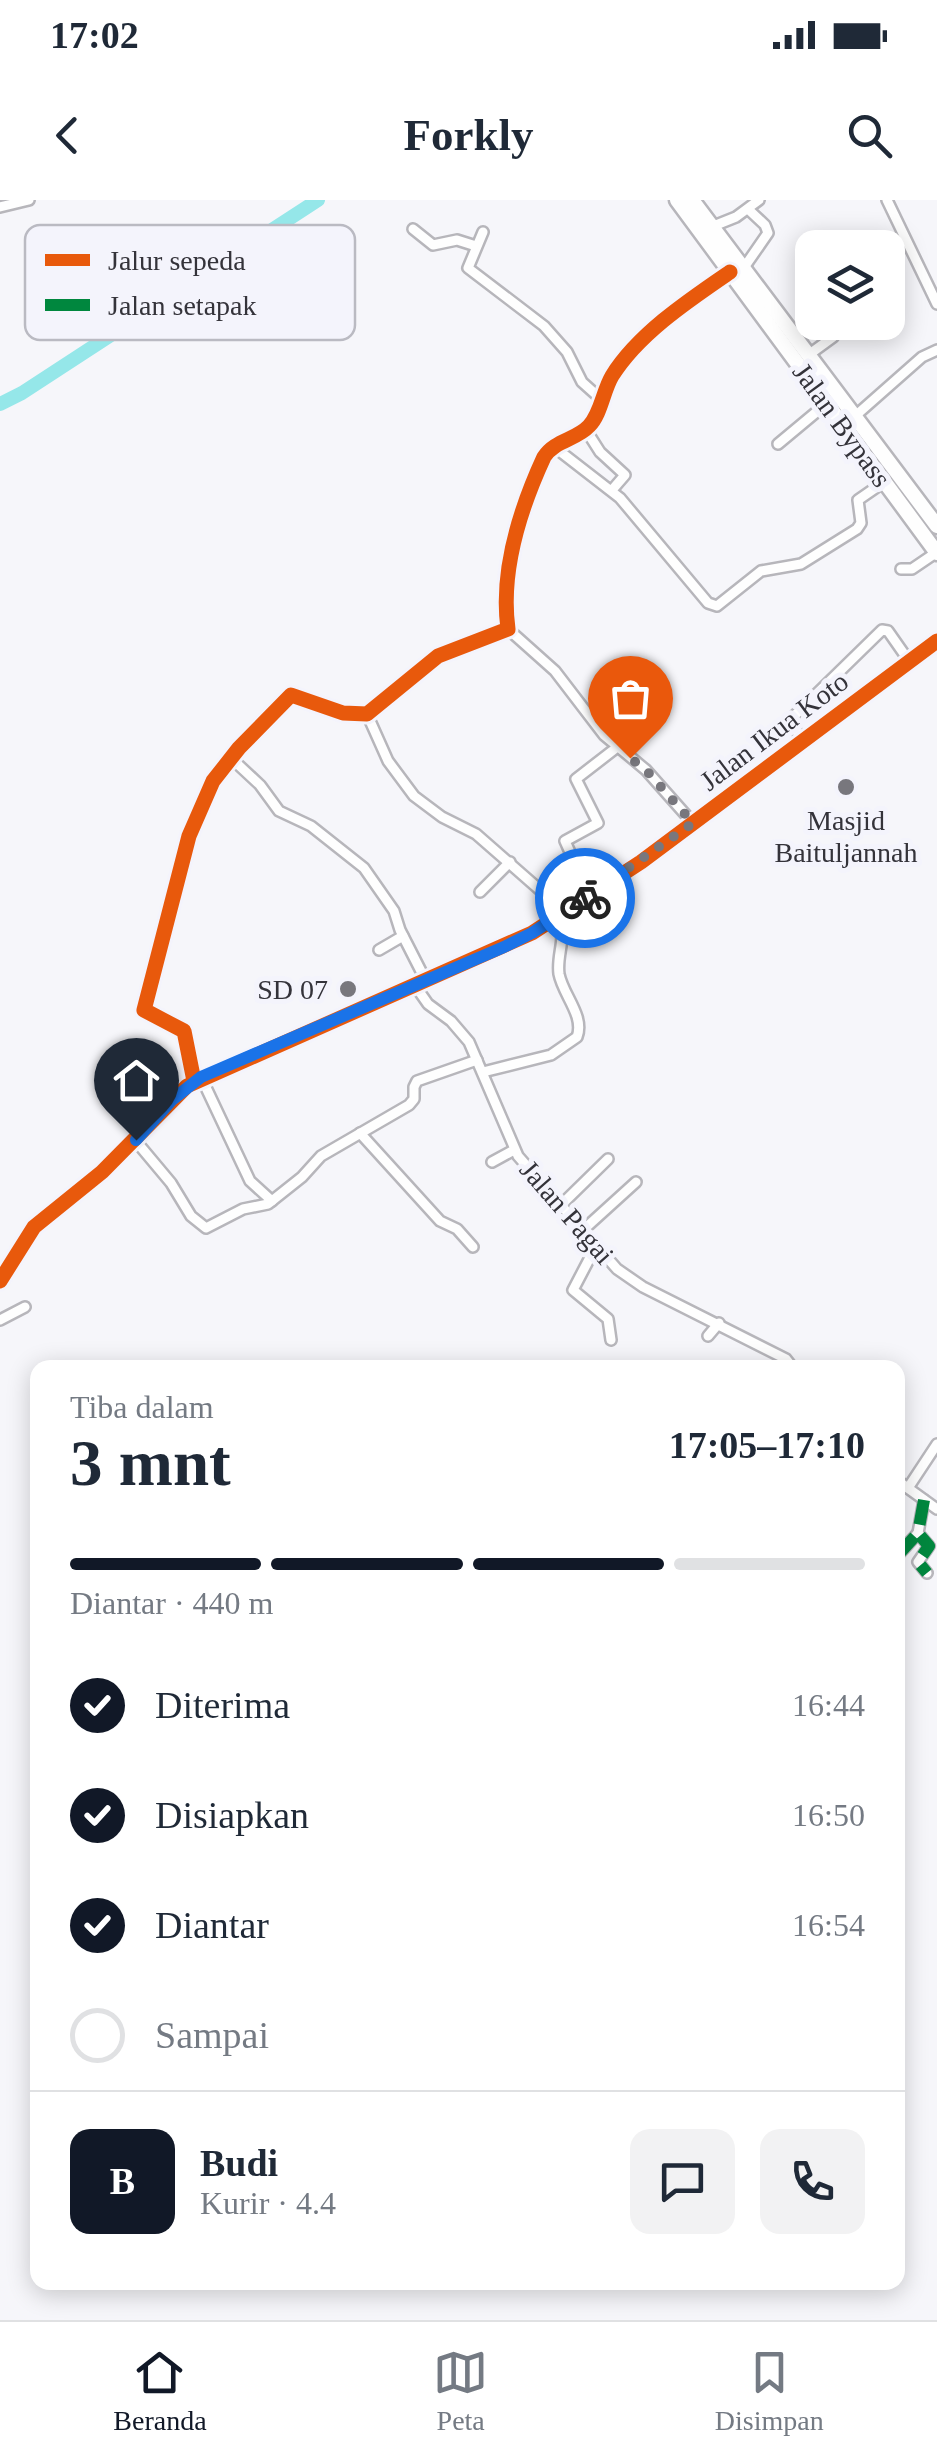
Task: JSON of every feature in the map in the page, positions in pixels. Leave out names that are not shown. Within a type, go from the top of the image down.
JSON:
[{"type":"highway","name":"Jalan Bypass","points":[[677,200],[937,526]]},
{"type":"highway","name":"Jalan Bypass","points":[[692,200],[736,270]]},
{"type":"highway","name":"Jalan Bypass","points":[[802,359],[826,404],[937,553]]},
{"type":"street","points":[[0,207],[28,200]]},
{"type":"street","points":[[711,226],[749,210],[759,200]]},
{"type":"street","points":[[887,200],[937,304]]},
{"type":"street","points":[[693,823],[646,770],[616,748],[555,671],[508,630],[505,600],[514,544],[538,470],[552,446],[586,430],[612,377],[645,336],[736,270],[768,233],[765,224],[749,210]]},
{"type":"street","points":[[413,229],[433,245],[457,240],[476,246]]},
{"type":"street","points":[[483,232],[468,265],[470,270],[544,326],[567,352],[582,382],[602,399]]},
{"type":"street","points":[[802,359],[830,340]]},
{"type":"street","points":[[854,418],[922,357],[937,350]]},
{"type":"street","points":[[778,444],[826,404]]},
{"type":"street","points":[[586,430],[600,452],[625,474],[612,490]]},
{"type":"street","points":[[552,446],[612,490],[708,602],[717,606],[760,571],[801,564],[857,529],[861,524],[858,500],[884,482]]},
{"type":"street","points":[[902,570],[937,553]]},
{"type":"street","points":[[272,1201],[250,1180],[197,1079],[184,1032],[146,1014],[144,1007],[189,836],[213,781],[291,695],[343,713],[367,714],[438,656],[508,630]]},
{"type":"street","points":[[804,741],[791,724],[792,718],[882,630],[888,631],[910,661]]},
{"type":"street","name":"Jalan Ikua Koto","points":[[0,1281],[34,1227],[136,1140],[197,1079],[504,947],[561,914],[693,823],[937,640]]},
{"type":"street","points":[[367,714],[380,748],[414,796],[442,817],[476,834],[561,914],[560,976],[580,1021],[577,1037],[551,1055],[483,1072]]},
{"type":"street","points":[[589,896],[564,841],[598,822],[576,780],[616,748]]},
{"type":"street","name":"Jalan Pagai","points":[[231,758],[260,785],[278,810],[302,820],[359,862],[394,911],[428,1004],[462,1032],[483,1072],[514,1150],[582,1231],[626,1277],[787,1360]]},
{"type":"street","points":[[480,892],[510,862]]},
{"type":"street","points":[[378,950],[403,936]]},
{"type":"street","points":[[136,1140],[204,1228],[272,1201],[302,1178],[321,1156],[412,1102],[417,1081],[477,1060]]},
{"type":"street","points":[[360,1133],[440,1221],[457,1229],[473,1247]]},
{"type":"street","points":[[492,1162],[514,1150]]},
{"type":"street","points":[[560,1206],[608,1159]]},
{"type":"street","points":[[582,1231],[636,1182]]},
{"type":"street","points":[[596,1246],[573,1290],[608,1319],[611,1340]]},
{"type":"street","points":[[0,1255],[10,1265]]},
{"type":"street","points":[[0,1320],[25,1308]]},
{"type":"street","points":[[708,1336],[719,1323]]},
{"type":"street","points":[[908,1488],[937,1444]]},
{"type":"street","points":[[905,1486],[937,1509]]},
{"type":"street","points":[[905,1548],[918,1533],[924,1500]]},
{"type":"street","points":[[918,1533],[928,1544],[918,1562],[927,1573]]},
{"type":"waterway","points":[[280,225],[318,200]]},
{"type":"waterway","points":[[0,404],[103,340]]},
{"type":"marked path","points":[[924,1500],[918,1533],[929,1546],[918,1562],[927,1573]]},
{"type":"marked path","points":[[905,1547],[918,1533]]},
{"type":"cycle path","points":[[194,1081],[184,1031],[144,1010],[189,836],[213,781],[291,695],[343,713],[367,714],[438,656],[508,629],[507,585],[514,541],[544,457],[589,426],[612,376],[636,346],[665,319],[730,272]]},
{"type":"cycle path","points":[[0,1281],[34,1227],[102,1172],[187,1086],[532,933],[641,862],[937,641]]},
{"type":"way so far","points":[[585,898],[693,823],[646,770],[630,758]]},
{"type":"place","name":"Masjid Baituljannah","points":[[846,787]]},
{"type":"place","name":"SD 07","points":[[348,989]]},
{"type":"route","points":[[136,1140],[172,1100],[201,1077],[504,947],[585,898]]}]
